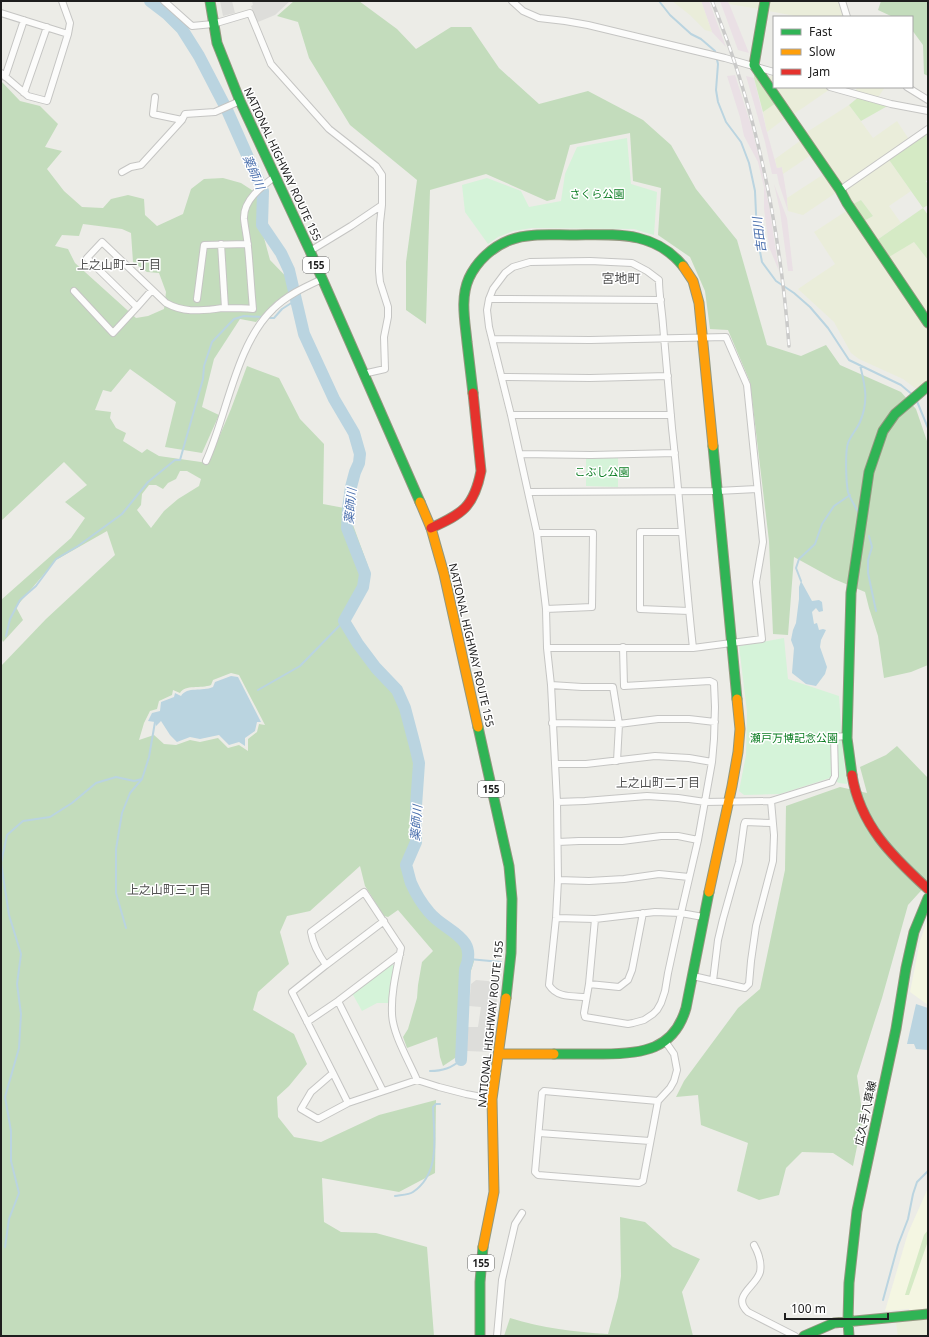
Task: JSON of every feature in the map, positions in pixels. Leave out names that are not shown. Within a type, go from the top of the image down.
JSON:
[{"type":"main road","name":"NATIONAL HIGHWAY ROUTE 155","points":[[210,1],[217,43],[240,101],[310,251],[431,528],[444,574],[510,875],[512,899],[511,953],[499,1054],[492,1098],[494,1192],[482,1261],[480,1282],[480,1336]]},
{"type":"main road","points":[[765,1],[754,65],[840,190],[847,203],[928,323]]},
{"type":"main road","points":[[431,528],[465,510],[474,497],[479,483],[481,471],[464,311],[465,292],[469,278],[487,253],[503,243],[518,237],[542,235],[625,234],[653,242],[668,251],[682,264],[694,282],[704,337],[740,729],[738,752],[693,976],[685,1008],[679,1024],[665,1041],[654,1048],[637,1054],[499,1054]]},
{"type":"main road","points":[[928,386],[895,414],[883,431],[869,472],[851,593],[847,736],[854,785],[865,816],[874,832],[886,848],[904,867],[928,888]]},
{"type":"main road","name":"広久手八草線","points":[[849,1336],[848,1283],[857,1211],[896,1028],[906,968],[914,932],[928,898]]},
{"type":"main road","points":[[804,1336],[834,1323],[928,1314]]},
{"type":"street","points":[[24,20],[3,75],[28,96],[47,101],[70,23],[62,1]]},
{"type":"street","points":[[164,1],[192,26],[213,24],[250,13],[271,64],[330,129],[376,166],[382,175],[379,271],[380,282],[388,308],[388,317],[384,337],[385,369],[363,374]]},
{"type":"street","points":[[512,1],[524,11],[539,18],[584,24],[754,65],[773,72]]},
{"type":"street","points":[[842,1],[847,16]]},
{"type":"street","points":[[1,13],[68,34]]},
{"type":"street","points":[[24,93],[47,27]]},
{"type":"street","points":[[834,88],[891,104],[928,111]]},
{"type":"street","points":[[909,88],[928,100]]},
{"type":"street","points":[[155,97],[152,114],[182,120]]},
{"type":"street","points":[[122,172],[131,167],[141,165],[182,120],[185,114],[215,112],[240,101]]},
{"type":"street","points":[[840,190],[928,129]]},
{"type":"street","points":[[137,307],[87,258],[102,242],[166,304],[175,308],[200,311],[225,308],[253,309],[248,244],[244,217],[247,205],[252,197],[260,187],[276,176]]},
{"type":"street","points":[[310,251],[382,205]]},
{"type":"street","points":[[221,244],[225,308]]},
{"type":"street","points":[[197,299],[204,245],[248,244]]},
{"type":"street","points":[[586,998],[557,994],[548,985],[556,918],[558,842],[546,609],[537,533],[529,492],[492,339],[487,310],[489,299],[497,282],[505,273],[513,268],[530,262],[590,261],[632,263],[659,280],[693,648]]},
{"type":"street","points":[[206,461],[244,354],[258,326],[272,309],[291,294],[322,279]]},
{"type":"street","points":[[74,291],[113,333],[152,290]]},
{"type":"street","points":[[489,299],[661,300]]},
{"type":"street","points":[[492,339],[664,339],[726,337],[747,385],[763,542],[756,582],[762,639],[693,648],[548,648]]},
{"type":"street","points":[[502,377],[590,378],[668,376]]},
{"type":"street","points":[[511,415],[671,415]]},
{"type":"street","points":[[520,454],[591,455],[675,453]]},
{"type":"street","points":[[529,492],[717,491],[757,489]]},
{"type":"street","points":[[682,532],[640,532],[640,610],[689,610]]},
{"type":"street","points":[[537,533],[593,533],[592,607],[546,609]]},
{"type":"street","points":[[595,919],[589,984],[584,1013],[585,1017],[628,1024],[644,1020],[657,1010],[665,991],[698,840],[712,762],[715,722],[714,683],[710,681],[673,682],[624,686],[623,647]]},
{"type":"street","points":[[551,685],[613,687],[619,724],[617,761]]},
{"type":"street","points":[[552,723],[619,724],[658,719],[689,719],[715,722]]},
{"type":"street","points":[[557,802],[654,796],[705,802],[771,801],[832,782],[835,776],[834,737],[847,736]]},
{"type":"street","points":[[555,764],[586,764],[662,756],[689,758],[712,762]]},
{"type":"street","points":[[693,976],[745,988],[749,984],[756,926],[773,860],[774,836],[771,801]]},
{"type":"street","points":[[713,981],[718,940],[739,862],[745,822],[772,823]]},
{"type":"street","points":[[558,842],[579,840],[622,841],[661,836],[678,836],[698,840]]},
{"type":"street","points":[[558,880],[589,881],[624,879],[658,874],[689,876]]},
{"type":"street","points":[[326,965],[318,955],[313,943],[311,932],[364,892],[384,920],[401,948],[393,990],[392,1014],[395,1031],[417,1080]]},
{"type":"street","points":[[556,918],[595,919],[643,912],[681,913],[704,917]]},
{"type":"street","points":[[589,984],[619,987],[628,980],[632,970],[643,912]]},
{"type":"street","points":[[348,1103],[292,992],[384,920]]},
{"type":"street","points":[[306,1022],[338,1001],[400,954]]},
{"type":"street","points":[[338,1001],[383,1090]]},
{"type":"street","points":[[658,1101],[544,1091],[542,1093],[535,1172],[538,1175],[639,1183],[643,1181],[658,1101],[670,1088],[677,1070],[674,1054],[665,1041]]},
{"type":"street","points":[[333,1073],[311,1092],[301,1109],[318,1119],[348,1103],[383,1090],[417,1080],[439,1087],[492,1098]]},
{"type":"street","points":[[539,1134],[650,1141]]},
{"type":"street","points":[[497,1336],[502,1280],[515,1224],[522,1213]]},
{"type":"street","points":[[754,1245],[760,1259],[759,1273],[756,1280],[744,1295],[742,1301],[743,1307],[748,1312],[796,1336]]},
{"type":"shaded area","points":[[220,1],[232,1],[235,13],[223,16]]},
{"type":"shaded area","points":[[252,1],[290,1],[275,15],[258,22],[251,6],[253,5]]},
{"type":"shaded area","points":[[672,1],[701,1],[712,32],[705,30],[690,15]]},
{"type":"shaded area","points":[[701,1],[709,1],[726,47],[712,32]]},
{"type":"shaded area","points":[[720,1],[728,1],[749,53],[738,50]]},
{"type":"shaded area","points":[[728,1],[760,1],[759,9],[729,4]]},
{"type":"shaded area","points":[[765,1],[842,1],[847,16],[796,16],[763,10]]},
{"type":"shaded area","points":[[773,73],[773,88],[832,88],[794,114],[807,132],[849,105],[873,138],[897,121],[910,141],[887,157],[911,191],[889,206],[901,223],[877,240],[864,221],[873,216],[861,200],[853,204],[845,191],[840,190],[803,215],[788,211],[787,198],[827,172],[814,153],[783,174],[782,167],[777,168],[775,159],[804,138],[788,116],[767,132],[763,112],[779,101],[766,83]]},
{"type":"shaded area","points":[[735,75],[751,125],[760,161],[770,211],[779,271],[769,247],[764,209],[764,187],[758,162],[744,136],[740,117],[727,76]]},
{"type":"shaded area","points":[[746,76],[754,78],[777,168],[782,167],[788,211],[777,174],[772,174],[765,142]]},
{"type":"shaded area","points":[[857,88],[884,88],[877,99],[855,93]]},
{"type":"shaded area","points":[[774,184],[787,218],[793,271],[788,271],[780,211]]},
{"type":"shaded area","points":[[851,208],[885,259],[914,242],[928,260],[928,314],[903,276],[899,279],[928,323],[928,382],[920,387],[915,388],[903,379],[859,359],[851,353],[834,322],[798,289],[835,264],[814,232]]},
{"type":"shaded area","points":[[928,918],[928,1005],[910,992],[920,941]]},
{"type":"shaded area","points":[[476,980],[499,982],[491,1052],[467,1051],[467,1027],[478,1027],[481,1007],[469,1006],[471,984]]},
{"type":"shaded area","points":[[928,1188],[928,1310],[909,1312],[909,1309],[885,1311],[908,1233]]},
{"type":"shaded area","points":[[928,1319],[928,1336],[898,1336],[896,1323]]},
{"type":"green space","points":[[294,1],[359,1],[397,29],[416,49],[451,27],[471,27],[499,68],[539,104],[588,91],[643,120],[671,145],[696,189],[737,240],[767,345],[801,356],[826,345],[840,365],[901,392],[916,409],[928,444],[928,665],[911,672],[884,678],[878,636],[865,592],[834,579],[794,557],[788,635],[773,634],[769,541],[750,382],[728,330],[710,329],[705,291],[690,257],[658,235],[661,188],[633,181],[630,133],[570,145],[555,199],[547,201],[486,174],[430,190],[426,324],[406,310],[406,262],[417,180],[350,125],[309,58],[298,22],[277,16]]},
{"type":"green space","points":[[881,1],[928,1],[928,76],[924,74],[923,45],[913,31],[913,16],[891,16],[878,10]]},
{"type":"green space","points":[[754,65],[779,101],[763,112],[754,78]]},
{"type":"green space","points":[[1,81],[20,101],[40,106],[58,124],[45,147],[62,151],[47,169],[64,191],[82,207],[103,208],[111,199],[128,195],[144,199],[145,215],[157,226],[183,214],[191,189],[204,179],[223,178],[241,183],[261,196],[260,223],[270,260],[296,287],[275,302],[256,322],[240,319],[214,359],[202,407],[219,415],[202,453],[165,447],[176,402],[130,369],[111,392],[103,390],[95,410],[111,412],[110,418],[116,428],[126,433],[123,441],[142,453],[147,449],[159,456],[208,463],[247,366],[279,378],[300,419],[324,444],[323,504],[355,510],[353,525],[368,566],[359,589],[341,621],[353,645],[391,687],[401,706],[414,762],[415,779],[414,840],[403,864],[409,886],[433,921],[462,944],[474,961],[469,977],[461,987],[458,1056],[443,1066],[437,1037],[407,1048],[403,1037],[408,1029],[417,998],[422,962],[433,951],[398,910],[388,917],[384,916],[365,886],[360,866],[310,911],[287,916],[280,932],[289,964],[258,992],[253,1010],[294,1034],[307,1064],[289,1086],[277,1097],[278,1117],[294,1137],[321,1142],[379,1115],[436,1100],[435,1173],[399,1192],[322,1178],[324,1222],[341,1232],[376,1233],[427,1247],[434,1336],[1,1336],[1,666],[46,619],[115,555],[107,531],[56,560],[16,607],[23,620],[3,642],[1,637],[1,600],[71,538],[85,518],[65,502],[87,485],[64,462],[1,521]],"holes":[[[83,224],[122,229],[131,233],[133,262],[147,272],[159,273],[166,292],[164,309],[148,316],[136,318],[75,263],[68,249],[55,246],[62,235],[79,236]],[[180,471],[187,471],[201,479],[199,486],[178,499],[164,511],[151,528],[137,510],[141,505],[142,494],[149,485],[156,485],[163,489],[168,483],[176,479]],[[231,673],[239,675],[265,725],[259,724],[257,732],[248,739],[248,751],[239,745],[228,748],[218,738],[200,742],[190,740],[176,745],[164,744],[154,735],[139,740],[144,723],[150,711],[157,709],[159,701],[172,695],[173,690],[180,693],[182,690],[189,688],[211,685],[213,680]]]},
{"type":"green space","points":[[861,95],[891,104],[861,121],[849,105]]},
{"type":"green space","points":[[928,129],[928,178],[926,182],[928,183],[928,205],[923,208],[887,157]]},
{"type":"green space","name":"さくら公園","points":[[627,138],[631,184],[657,192],[654,235],[634,229],[532,228],[513,231],[498,237],[488,244],[465,212],[462,185],[487,178],[521,191],[529,207],[561,201],[565,174],[577,147]]},
{"type":"green space","points":[[861,200],[873,216],[864,221],[853,204]]},
{"type":"green space","points":[[923,208],[928,215],[928,260],[914,242],[889,257],[877,240]]},
{"type":"green space","name":"こぶし公園","points":[[586,455],[618,455],[618,487],[586,486]]},
{"type":"green space","name":"瀬戸万博記念公園","points":[[784,638],[788,679],[839,696],[847,784],[839,783],[830,778],[780,794],[744,795],[739,791],[746,755],[747,712],[739,646]]},
{"type":"green space","points":[[897,746],[928,778],[928,883],[908,905],[882,998],[857,1076],[863,1118],[853,1166],[833,1153],[802,1152],[786,1168],[779,1195],[759,1200],[737,1191],[748,1143],[701,1125],[698,1095],[676,1097],[684,1081],[738,1008],[760,989],[785,870],[786,806],[840,787],[867,793],[860,767],[886,755]]},
{"type":"green space","points":[[390,963],[395,966],[390,1003],[377,1003],[362,1011],[352,993]]},
{"type":"green space","points":[[620,1217],[645,1222],[673,1247],[700,1259],[682,1292],[693,1336],[504,1336],[510,1318],[559,1329],[608,1334],[618,1297],[621,1276]]},
{"type":"green space","points":[[928,1230],[928,1241],[909,1295],[905,1295],[924,1235]]},
{"type":"water","points":[[801,581],[812,601],[819,600],[822,602],[823,611],[819,612],[816,608],[812,612],[814,624],[817,623],[819,630],[826,630],[821,640],[820,647],[827,667],[825,674],[816,686],[806,684],[792,673],[794,648],[791,640],[796,623],[799,587]]},
{"type":"water","points":[[231,676],[238,677],[261,722],[257,722],[255,731],[245,738],[245,746],[239,742],[229,745],[219,735],[200,739],[190,737],[177,742],[170,735],[161,721],[156,726],[155,722],[148,721],[152,713],[160,711],[161,702],[174,697],[175,693],[181,696],[187,691],[213,687],[215,682]]},
{"type":"water","points":[[916,1004],[928,1008],[928,1050],[916,1049],[914,1044],[907,1044]]},
{"type":"waterway","name":"薬師川","points":[[150,1],[167,14],[182,29],[199,56],[227,110],[263,191],[262,225],[281,253],[289,270],[304,334],[334,399],[354,433],[360,454],[359,463],[351,487],[347,528],[365,574],[363,587],[344,621],[358,644],[376,668],[397,690],[405,708],[419,763],[416,806],[416,842],[406,865],[411,883],[424,906],[436,919],[458,936],[468,949],[468,958],[465,969],[461,1060]]},
{"type":"waterway","name":"吉田川","points":[[659,1],[670,15],[691,34],[701,39],[715,51],[718,64],[716,90],[718,102],[726,122],[741,142],[749,163],[755,191],[757,236],[762,262],[776,281],[794,293],[810,307],[828,328],[849,360],[901,385],[914,396]]},
{"type":"waterway","points":[[268,318],[274,318],[282,309],[296,300]]},
{"type":"waterway","points":[[6,636],[10,619],[20,600],[36,586],[56,559],[78,546],[122,514],[148,482],[175,460],[180,460],[203,379],[204,366],[212,342],[234,319],[244,316],[263,317]]},
{"type":"waterway","points":[[859,514],[848,492],[846,460],[848,443],[863,414],[865,386],[860,365]]},
{"type":"waterway","name":"吉田川","points":[[916,399],[928,428]]},
{"type":"waterway","points":[[801,581],[796,568],[799,559],[815,544],[822,524],[834,506],[850,495]]},
{"type":"waterway","points":[[869,536],[872,547],[868,560],[868,573],[876,611]]},
{"type":"waterway","points":[[258,690],[300,666],[344,621]]},
{"type":"waterway","points":[[5,1247],[9,1219],[19,1193],[11,1161],[11,1131],[5,1097],[19,1048],[21,1014],[17,984],[21,954],[9,915],[1,863],[7,835],[23,821],[50,817],[72,803],[96,783],[116,777],[134,781],[142,779],[149,757],[155,722]]},
{"type":"waterway","points":[[126,928],[116,893],[116,849],[122,813],[130,793],[142,779]]},
{"type":"waterway","points":[[469,959],[501,962]]},
{"type":"waterway","points":[[430,1071],[447,1068],[461,1060]]},
{"type":"waterway","points":[[395,1196],[413,1192],[422,1184],[428,1175],[434,1153],[433,1107],[436,1104],[440,1104]]},
{"type":"waterway","points":[[883,1300],[898,1245],[908,1219],[917,1182],[928,1171]]},
{"type":"railway","points":[[712,1],[742,85],[764,170],[780,258],[789,346]]},
{"type":"traffic: fast","points":[[210,1],[217,43],[240,101],[310,251],[420,502]]},
{"type":"traffic: fast","points":[[765,1],[754,65],[840,190],[847,203],[928,323]]},
{"type":"traffic: fast","points":[[473,393],[464,318],[466,286],[476,266],[497,246],[510,240],[532,235],[616,235],[645,240],[659,246],[671,254],[683,266]]},
{"type":"traffic: fast","points":[[852,775],[847,738],[851,593],[869,472],[883,431],[895,414],[928,386]]},
{"type":"traffic: fast","points":[[713,446],[737,699]]},
{"type":"traffic: fast","points":[[478,727],[509,866],[512,899],[511,953],[506,998]]},
{"type":"traffic: fast","points":[[554,1054],[617,1054],[643,1051],[655,1047],[665,1041],[673,1033],[681,1022],[686,1008],[709,892]]},
{"type":"traffic: fast","points":[[849,1336],[849,1283],[857,1211],[896,1029],[906,968],[914,932],[928,898]]},
{"type":"traffic: fast","points":[[480,1336],[480,1282],[483,1247]]},
{"type":"traffic: fast","points":[[804,1336],[834,1323],[928,1314]]},
{"type":"traffic: slow","points":[[683,266],[693,281],[699,303],[713,446]]},
{"type":"traffic: slow","points":[[420,502],[431,528],[444,574],[478,727]]},
{"type":"traffic: slow","points":[[709,892],[738,752],[740,729],[737,699]]},
{"type":"traffic: slow","points":[[483,1247],[494,1192],[492,1099],[506,998]]},
{"type":"traffic: slow","points":[[499,1054],[554,1054]]},
{"type":"traffic: jam","points":[[431,528],[459,513],[465,508],[475,493],[481,471],[473,393]]},
{"type":"traffic: jam","points":[[852,775],[856,793],[870,824],[890,852],[928,889]]},
{"type":"district","name":"上之山町一丁目","points":[[119,264]]},
{"type":"district","name":"宮地町","points":[[621,278]]},
{"type":"district","name":"上之山町二丁目","points":[[658,782]]},
{"type":"district","name":"上之山町三丁目","points":[[169,889]]}]
